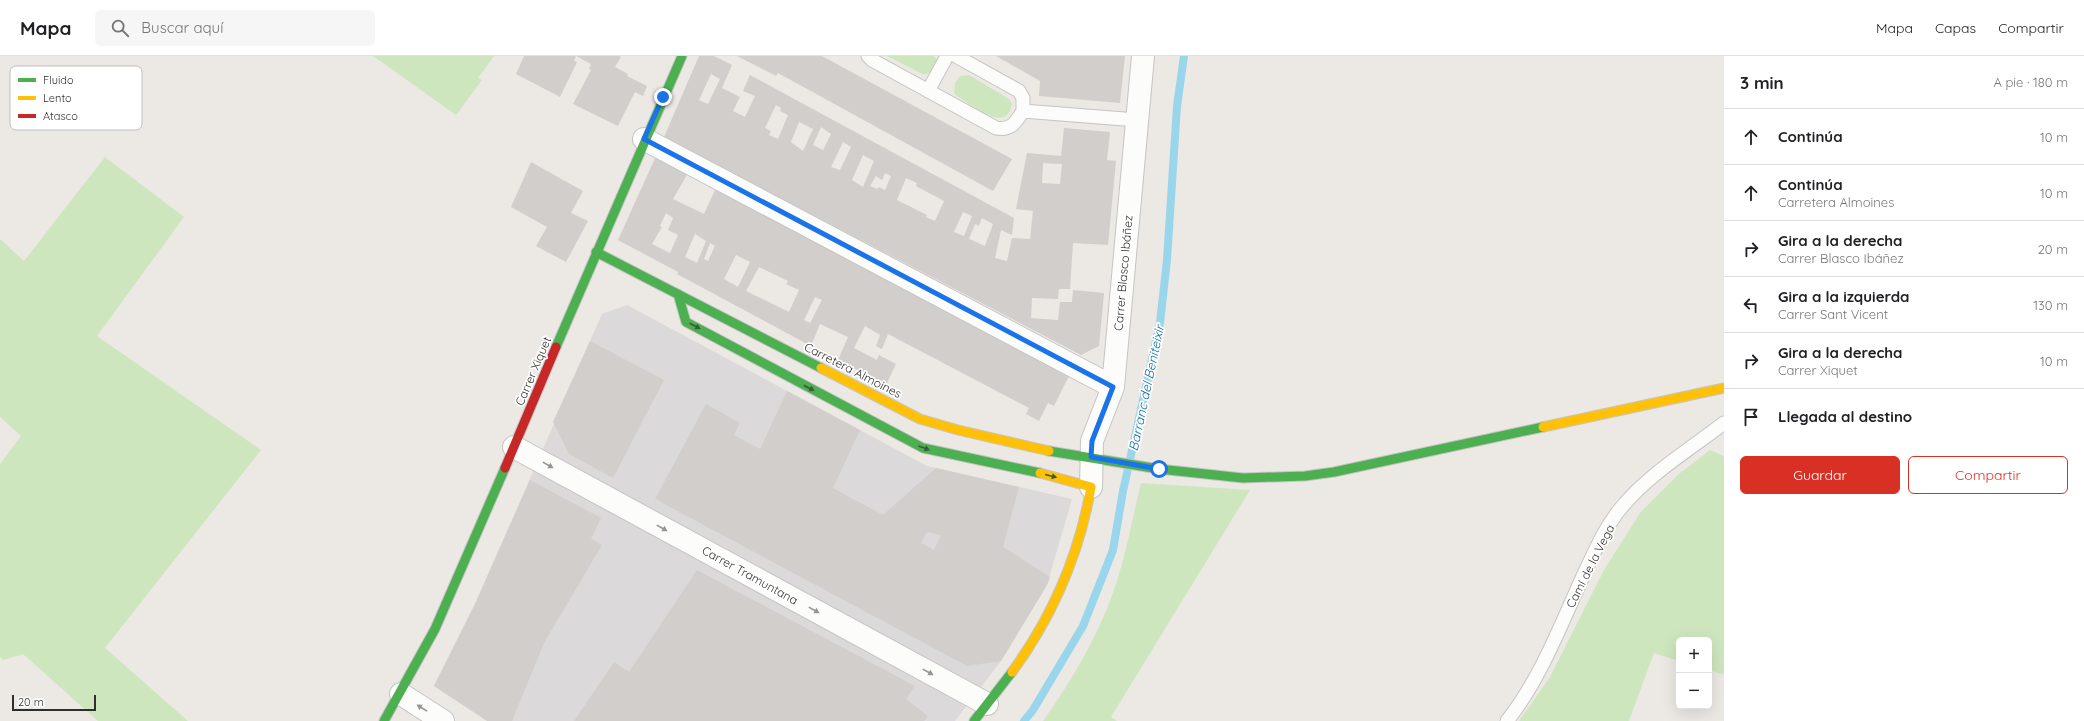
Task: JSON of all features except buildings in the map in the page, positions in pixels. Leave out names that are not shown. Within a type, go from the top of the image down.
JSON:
[{"type":"street","name":"Carrer Xiquet","points":[[384,721],[401,694],[457,580],[644,139],[682,56]]},
{"type":"street","name":"Carrer Blasco Ibáñez","points":[[1091,488],[1092,441],[1113,387],[1143,56]]},
{"type":"street","points":[[644,139],[1113,387]]},
{"type":"street","name":"Carretera Almoines","points":[[596,252],[920,419],[972,434],[1054,452],[1159,469],[1243,478],[1305,476],[1334,472],[1724,388]]},
{"type":"street","points":[[678,294],[686,322],[923,448],[1052,476],[1091,488],[1082,539],[1070,570],[1045,622],[974,721]]},
{"type":"street","name":"Carrer Tramuntana","points":[[514,447],[987,704]]},
{"type":"street","points":[[401,694],[443,721]]},
{"type":"lane","points":[[868,56],[872,60],[996,128],[1009,128],[1016,123],[1023,111],[1023,98],[1019,91],[956,56]]},
{"type":"lane","points":[[928,91],[947,56]]},
{"type":"lane","points":[[1023,111],[1137,120]]},
{"type":"lane","name":"Camí de la Vega","points":[[1507,721],[1536,676],[1601,539],[1620,508],[1641,486],[1724,424]]},
{"type":"shaded area","points":[[627,305],[927,466],[1072,499],[1047,585],[1001,661],[955,721],[488,721],[434,686],[475,604],[602,314]]},
{"type":"green space","points":[[373,56],[494,56],[478,78],[482,80],[456,115]]},
{"type":"green space","points":[[887,56],[934,56],[937,60],[932,71],[924,75]]},
{"type":"green space","points":[[969,75],[1009,99],[1012,104],[1009,113],[1003,117],[988,115],[957,96],[954,93],[955,83],[960,76]]},
{"type":"green space","points":[[105,157],[184,217],[97,336],[261,450],[105,648],[188,721],[98,721],[23,654],[3,660],[0,657],[0,464],[21,436],[0,417],[0,239],[24,261]]},
{"type":"green space","points":[[1710,450],[1724,456],[1724,675],[1712,671],[1712,637],[1676,637],[1676,660],[1654,653],[1629,721],[1519,721],[1550,677],[1604,570],[1640,513],[1680,473]]},
{"type":"green space","points":[[1141,483],[1250,490],[1111,717],[1117,721],[1043,721],[1085,654],[1103,618],[1121,569]]},
{"type":"waterway","name":"Barranc del Beniteixir","points":[[1024,721],[1033,710],[1083,626],[1113,550],[1123,491],[1160,323],[1167,260],[1177,106],[1184,56]]},
{"type":"traffic: fast","points":[[556,347],[682,56]]},
{"type":"traffic: fast","points":[[596,252],[821,368]]},
{"type":"traffic: fast","points":[[678,294],[686,322],[923,448],[1040,473]]},
{"type":"traffic: fast","points":[[1049,451],[1159,469],[1243,478],[1305,476],[1334,472],[1543,427]]},
{"type":"traffic: fast","points":[[384,721],[435,629],[505,468]]},
{"type":"traffic: fast","points":[[974,721],[1012,672]]},
{"type":"traffic: slow","points":[[821,368],[920,419],[958,430],[1049,451]]},
{"type":"traffic: slow","points":[[1543,427],[1724,388]]},
{"type":"traffic: slow","points":[[1012,672],[1027,651],[1052,607],[1072,561],[1086,512],[1091,487],[1040,473]]},
{"type":"traffic: jam","points":[[505,468],[556,347]]},
{"type":"route","points":[[663,97],[644,139],[1113,387],[1092,441],[1091,457],[1159,469]]}]
